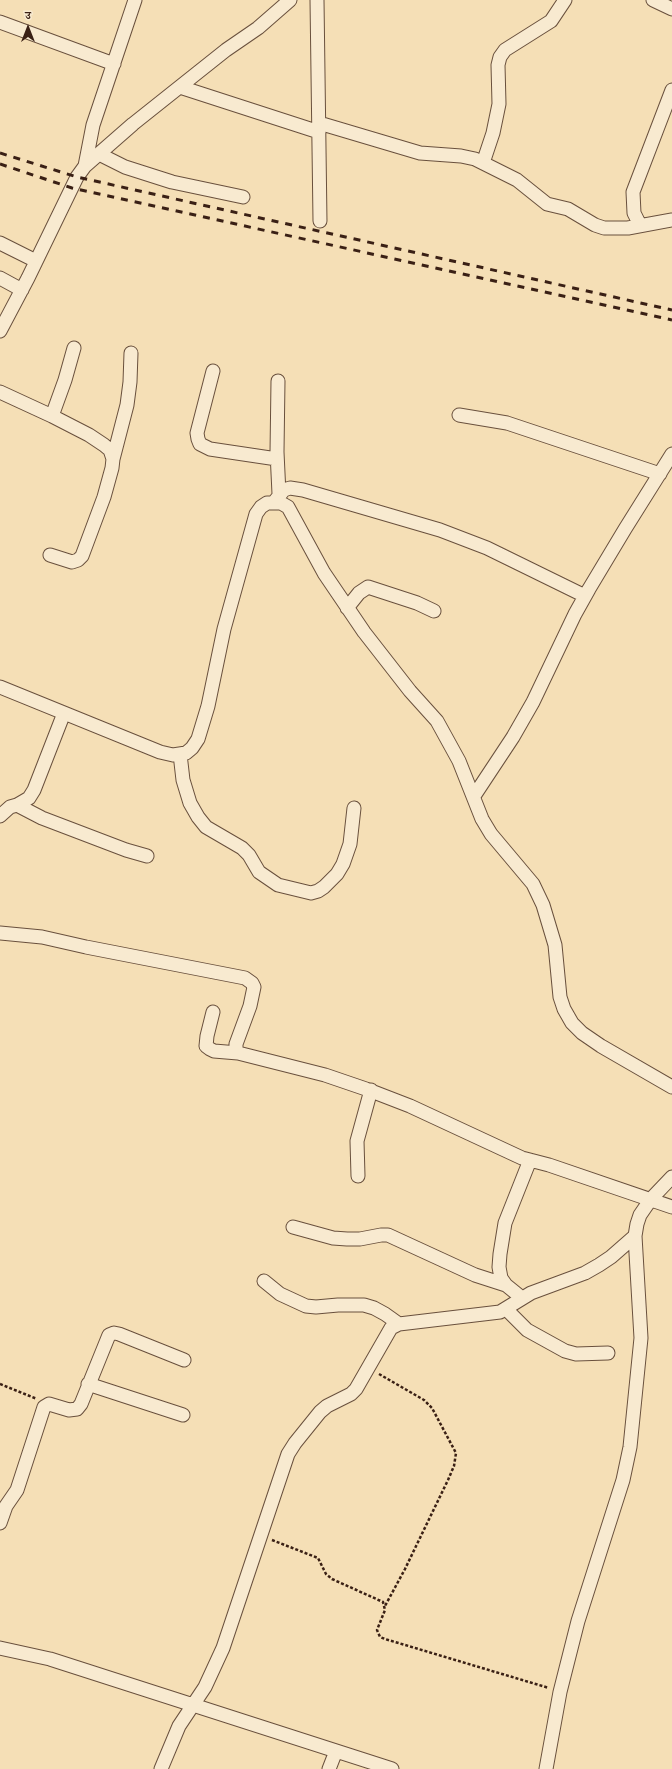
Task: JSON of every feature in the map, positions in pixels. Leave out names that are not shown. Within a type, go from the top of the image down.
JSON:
[{"type":"street","points":[[85,166],[93,125],[135,0]]},
{"type":"street","points":[[0,332],[77,177],[85,166],[133,124],[258,28],[290,0]]},
{"type":"street","points":[[317,0],[320,221]]},
{"type":"street","points":[[483,163],[493,133],[499,104],[498,64],[500,57],[505,50],[552,21],[565,0]]},
{"type":"street","points":[[653,0],[672,9]]},
{"type":"street","points":[[0,22],[114,64]]},
{"type":"street","points":[[180,87],[319,127],[420,153],[461,156],[476,159],[517,180],[547,204],[568,209],[595,224],[613,229],[672,220]]},
{"type":"street","points":[[640,225],[634,213],[632,192],[672,90]]},
{"type":"street","points":[[99,154],[125,167],[172,182],[243,197]]},
{"type":"street","points":[[0,243],[36,261]]},
{"type":"street","points":[[0,278],[22,290]]},
{"type":"street","points":[[52,416],[65,380],[74,348]]},
{"type":"street","points":[[50,555],[72,562],[78,560],[82,556],[104,497],[112,468],[130,382],[131,353]]},
{"type":"street","points":[[212,371],[197,433],[200,444],[210,449],[277,459]]},
{"type":"street","points":[[278,381],[277,498],[288,507],[324,573],[364,632],[436,722],[450,744],[474,796],[482,819],[491,834],[533,884],[543,905],[555,945],[560,997],[564,1009],[572,1023],[582,1033],[601,1046],[672,1087]]},
{"type":"street","points":[[0,392],[52,416],[104,445],[110,450],[113,459]]},
{"type":"street","points":[[459,415],[507,423],[660,474]]},
{"type":"street","points":[[474,796],[513,737],[533,702],[585,596],[672,454]]},
{"type":"street","points":[[0,687],[160,752],[173,755],[186,753],[192,748],[198,739],[208,706],[224,629],[256,514],[261,507],[277,498],[284,490],[290,488],[303,490],[440,530],[487,548],[585,596]]},
{"type":"street","points":[[347,608],[359,593],[368,587],[417,603],[434,612]]},
{"type":"street","points":[[0,816],[10,807],[18,805],[29,798],[34,790],[64,714]]},
{"type":"street","points":[[180,754],[183,780],[190,802],[198,817],[206,826],[222,838],[242,848],[249,855],[259,872],[278,885],[311,893],[324,887],[337,874],[343,864],[350,844],[354,808]]},
{"type":"street","points":[[18,805],[42,818],[126,850],[147,856]]},
{"type":"street","points":[[0,933],[42,937],[245,978],[252,983],[254,987],[250,1006],[236,1044],[236,1050],[238,1053]]},
{"type":"street","points":[[213,1012],[206,1046],[214,1051],[238,1053],[262,1061],[325,1075],[371,1090],[410,1106],[504,1151],[672,1206]]},
{"type":"street","points":[[358,1176],[357,1141],[371,1090]]},
{"type":"street","points":[[522,1298],[506,1285],[501,1278],[499,1267],[502,1236],[505,1223],[530,1160]]},
{"type":"street","points":[[546,1769],[560,1692],[578,1621],[622,1480],[630,1446],[641,1338],[635,1236],[640,1215],[651,1199],[672,1177]]},
{"type":"street","points":[[293,1227],[333,1238],[360,1239],[388,1235],[475,1275],[506,1285]]},
{"type":"street","points":[[161,1769],[179,1726],[212,1674],[223,1648],[284,1464],[295,1443],[328,1406],[356,1390],[386,1335],[392,1328],[399,1324],[491,1314],[506,1309],[522,1298],[585,1273],[611,1257],[635,1236]]},
{"type":"street","points":[[264,1281],[280,1294],[306,1306],[364,1305],[385,1314],[399,1324]]},
{"type":"street","points":[[506,1309],[527,1330],[565,1351],[576,1354],[608,1353]]},
{"type":"street","points":[[0,1523],[6,1506],[16,1490],[42,1410],[49,1404],[74,1410],[80,1404],[106,1340],[112,1334],[119,1334],[184,1360]]},
{"type":"street","points":[[88,1384],[183,1415]]},
{"type":"street","points":[[0,1648],[50,1659],[392,1769]]},
{"type":"street","points":[[329,1769],[336,1751]]},
{"type":"path","points":[[368,1368],[424,1400],[432,1408],[456,1453],[454,1466],[448,1480],[405,1569],[385,1606],[377,1630],[380,1637],[560,1692]]},
{"type":"path","points":[[0,1384],[49,1404]]},
{"type":"path","points":[[261,1535],[318,1558],[326,1574],[332,1579],[380,1600],[385,1606]]},
{"type":"railway","points":[[0,153],[77,177],[672,310]]},
{"type":"railway","points":[[0,164],[72,188],[672,320]]}]
